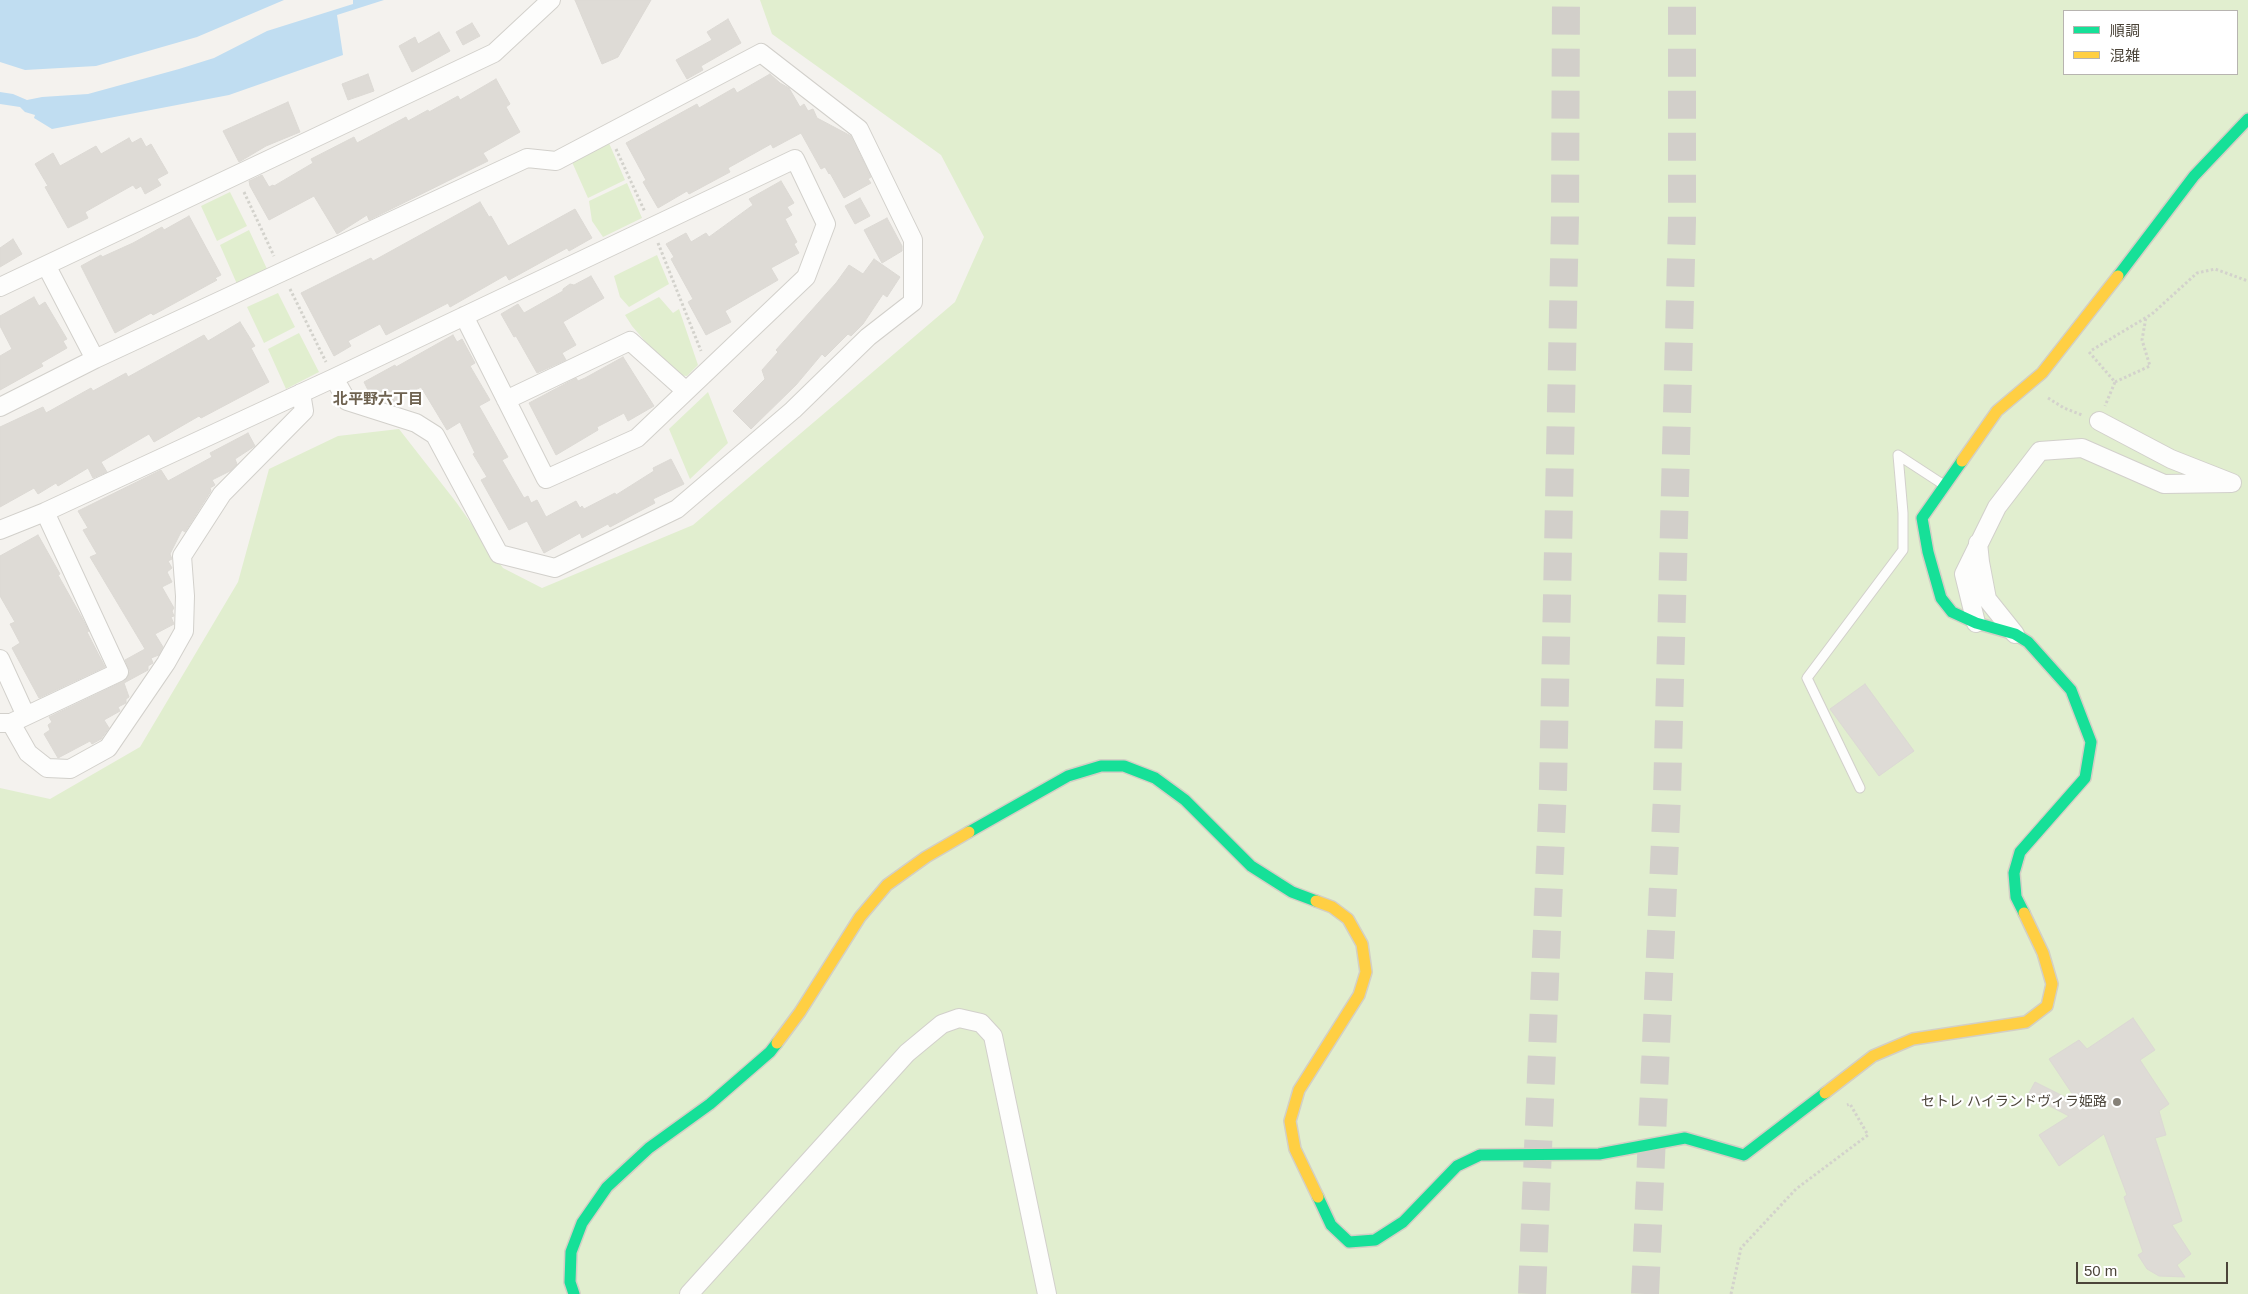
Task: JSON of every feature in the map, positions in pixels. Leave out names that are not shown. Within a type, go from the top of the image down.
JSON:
[{"type":"street","points":[[0,287],[47,267],[494,53],[551,0]]},
{"type":"street","points":[[0,407],[95,359],[527,158],[556,160],[761,53],[859,129],[913,240],[913,302],[868,337],[793,410],[677,510],[555,568],[499,554],[435,435],[416,423],[347,400],[334,378]]},
{"type":"street","points":[[574,1294],[570,1282],[570,1252],[582,1223],[606,1186],[649,1148],[710,1104],[770,1052],[800,1012],[860,917],[887,886],[926,857],[1068,776],[1101,766],[1124,766],[1155,778],[1185,800],[1251,866],[1292,892],[1332,907],[1348,919],[1362,944],[1366,972],[1358,995],[1299,1090],[1290,1121],[1295,1149],[1331,1225],[1349,1242],[1375,1240],[1403,1222],[1457,1166],[1480,1155],[1599,1154],[1685,1138],[1744,1155],[1873,1056],[1913,1038],[2026,1022],[2047,1006],[2052,984],[2043,953],[2016,897],[2014,873],[2020,852],[2086,778],[2091,742],[2071,690],[2028,642],[2015,634],[1976,623],[1952,612],[1941,598],[1928,552],[1922,518],[1997,411],[2042,374],[2194,176],[2248,119]]},
{"type":"street","points":[[0,530],[46,512],[302,393],[464,316],[652,228],[796,159],[826,224],[806,277],[638,438],[546,479],[464,316]]},
{"type":"street","points":[[47,267],[95,359]]},
{"type":"street","points":[[506,400],[630,341],[686,391]]},
{"type":"street","points":[[0,659],[12,721],[28,753],[47,768],[70,769],[108,748],[166,662],[184,631],[185,596],[182,556],[222,494],[304,411],[302,393]]},
{"type":"street","points":[[1976,623],[1964,574],[1978,543],[1998,507],[2040,451],[2082,448],[2164,484],[2232,483],[2171,459],[2099,421]]},
{"type":"street","points":[[12,721],[119,672],[46,512]]},
{"type":"street","points":[[1978,543],[1988,599],[2015,634]]},
{"type":"street","points":[[689,1294],[907,1053],[942,1024],[959,1018],[981,1023],[993,1036],[1047,1294]]},
{"type":"lane","points":[[1860,788],[1807,678],[1903,550],[1903,513],[1898,455],[1944,486]]},
{"type":"path","points":[[609,132],[637,194]]},
{"type":"path","points":[[652,228],[708,370]]},
{"type":"path","points":[[2080,356],[2146,317],[2197,273],[2214,269],[2248,280]]},
{"type":"path","points":[[2028,384],[2064,408],[2099,421],[2115,382],[2150,366],[2142,340],[2146,317]]},
{"type":"path","points":[[2089,352],[2115,382]]},
{"type":"path","points":[[1731,1294],[1741,1248],[1796,1189],[1868,1135],[1850,1104],[1842,1107]]},
{"type":"green space","points":[[760,0],[2248,0],[2248,1294],[0,1294],[0,788],[50,799],[140,747],[238,582],[269,469],[338,436],[399,429],[456,502],[503,568],[542,588],[693,525],[955,302],[984,237],[941,155],[772,34]]},
{"type":"green space","points":[[609,143],[625,180],[588,198],[572,162]]},
{"type":"green space","points":[[627,183],[642,218],[603,237],[592,221],[589,201]]},
{"type":"green space","points":[[230,192],[247,226],[217,241],[201,206]]},
{"type":"green space","points":[[249,230],[267,269],[237,284],[220,245]]},
{"type":"green space","points":[[657,255],[669,284],[629,307],[620,297],[614,276]]},
{"type":"green space","points":[[278,293],[295,327],[264,343],[247,307]]},
{"type":"green space","points":[[659,297],[673,313],[679,309],[698,365],[687,376],[674,375],[632,326],[625,315]]},
{"type":"green space","points":[[299,333],[319,372],[286,389],[268,349]]},
{"type":"green space","points":[[708,392],[728,443],[690,479],[669,429]]},
{"type":"water","points":[[0,0],[284,0],[197,37],[96,66],[25,70],[0,62]]},
{"type":"water","points":[[353,0],[384,0],[337,15],[343,55],[229,95],[52,129],[34,118],[35,115],[25,112],[20,107],[0,104],[0,92],[13,94],[27,100],[42,97],[88,94],[179,69],[214,58],[267,31],[353,4]]},
{"type":"building","points":[[575,0],[651,0],[618,57],[602,64]]},
{"type":"building","points":[[728,19],[741,43],[701,66],[703,70],[687,79],[676,60],[712,40],[707,32]]},
{"type":"building","points":[[472,23],[480,36],[463,45],[456,32]]},
{"type":"building","points":[[439,32],[450,51],[412,72],[399,46],[415,37],[418,44]]},
{"type":"building","points":[[368,74],[374,91],[348,100],[342,84]]},
{"type":"building","points":[[770,74],[789,88],[800,107],[804,104],[808,111],[813,109],[817,118],[851,136],[871,177],[868,179],[871,183],[844,198],[830,173],[825,167],[821,169],[801,133],[773,148],[771,144],[728,168],[730,172],[689,194],[687,191],[658,208],[643,182],[646,180],[626,143],[697,104],[699,108],[734,88],[737,93]]},
{"type":"building","points":[[496,79],[510,104],[506,107],[520,132],[483,153],[488,161],[369,220],[367,215],[337,234],[314,196],[269,220],[250,186],[249,181],[262,175],[269,187],[274,186],[313,163],[311,159],[354,137],[357,143],[406,117],[408,121],[458,96],[460,100]]},
{"type":"building","points":[[288,102],[300,132],[266,146],[239,162],[223,131]]},
{"type":"building","points":[[129,138],[132,143],[141,138],[146,147],[151,144],[168,173],[157,179],[161,185],[145,194],[141,186],[136,189],[133,185],[85,212],[88,218],[68,228],[45,187],[48,186],[35,164],[53,153],[60,166],[96,146],[101,154]]},
{"type":"building","points":[[781,181],[794,203],[787,207],[792,215],[785,219],[797,242],[794,244],[799,253],[771,268],[778,280],[725,311],[731,322],[706,335],[688,302],[693,299],[671,259],[674,257],[666,244],[686,233],[691,242],[706,233],[709,237],[753,205],[749,199]]},
{"type":"building","points":[[860,198],[870,216],[855,224],[845,206]]},
{"type":"building","points":[[480,202],[489,217],[491,216],[508,246],[575,209],[592,238],[569,251],[567,248],[509,280],[506,275],[450,307],[448,303],[386,335],[380,324],[348,341],[351,346],[334,356],[301,293],[371,258],[373,261]]},
{"type":"building","points":[[189,216],[221,275],[215,278],[217,280],[153,315],[151,313],[115,333],[81,266],[101,255],[102,257],[133,243],[162,227],[164,230]]},
{"type":"building","points":[[887,218],[902,246],[902,251],[882,263],[864,230]]},
{"type":"building","points":[[13,239],[22,254],[0,267],[0,248]]},
{"type":"building","points":[[874,259],[900,277],[887,297],[883,294],[863,324],[851,336],[848,334],[825,357],[822,354],[796,385],[751,429],[733,411],[765,379],[762,370],[778,352],[776,350],[836,283],[849,265],[863,274]]},
{"type":"building","points":[[591,276],[604,298],[563,322],[576,345],[562,353],[566,360],[537,373],[501,314],[518,304],[524,313],[563,291],[570,284],[574,285]]},
{"type":"building","points":[[34,297],[39,306],[45,302],[67,339],[63,341],[67,348],[41,363],[43,366],[0,390],[0,356],[12,349],[0,326],[0,316]]},
{"type":"building","points":[[240,322],[255,346],[251,348],[269,382],[201,418],[199,416],[154,442],[149,434],[101,462],[107,472],[93,478],[88,468],[58,486],[56,483],[38,494],[34,488],[0,507],[0,427],[43,407],[46,413],[91,388],[93,391],[126,373],[128,377],[204,335],[208,341]]},
{"type":"building","points":[[453,335],[457,342],[462,339],[475,363],[470,366],[490,400],[479,406],[508,457],[502,460],[524,498],[528,496],[531,503],[537,500],[546,517],[576,501],[580,508],[582,506],[584,509],[615,493],[616,495],[654,471],[653,468],[671,459],[684,484],[653,499],[655,503],[610,527],[608,524],[582,538],[580,533],[544,553],[527,521],[509,530],[481,480],[487,477],[473,454],[475,453],[460,422],[447,430],[421,387],[390,404],[382,392],[372,398],[364,382],[395,365],[396,367]]},
{"type":"building","points":[[623,357],[654,406],[628,421],[624,413],[597,427],[598,430],[556,455],[529,403],[576,378],[578,381],[585,378]]},
{"type":"building","points":[[248,433],[255,446],[235,459],[237,464],[230,471],[212,480],[215,485],[210,488],[211,491],[185,532],[182,530],[170,554],[172,559],[168,561],[172,568],[167,572],[172,582],[162,587],[174,608],[172,611],[174,616],[171,617],[174,624],[155,634],[163,647],[159,655],[151,658],[153,663],[148,666],[148,670],[124,683],[129,697],[126,699],[126,703],[118,707],[120,711],[104,720],[109,728],[101,739],[92,744],[90,741],[58,758],[44,734],[50,730],[48,725],[52,722],[49,717],[124,681],[130,672],[125,660],[145,649],[90,557],[97,554],[83,530],[88,528],[78,511],[161,470],[168,481],[212,457],[210,453]]},
{"type":"building","points":[[38,535],[89,631],[87,632],[105,667],[39,698],[12,648],[20,643],[10,624],[15,622],[0,596],[0,556]]},
{"type":"building","points":[[1865,684],[1914,751],[1879,776],[1830,709]]},
{"type":"building","points":[[2133,1018],[2155,1050],[2140,1060],[2169,1104],[2159,1111],[2166,1135],[2155,1138],[2182,1221],[2172,1225],[2191,1254],[2177,1265],[2185,1277],[2159,1276],[2147,1269],[2138,1255],[2143,1252],[2124,1197],[2127,1195],[2104,1134],[2059,1166],[2039,1135],[2069,1116],[2028,1095],[2035,1082],[2079,1104],[2049,1059],[2079,1040],[2087,1049]]},
{"type":"tunnel","points":[[1532,1294],[1553,786],[1565,218],[1566,0]]},
{"type":"tunnel","points":[[1645,1294],[1667,796],[1682,221],[1682,0]]},
{"type":"traffic: fast","points":[[2118,276],[2194,176],[2248,119]]},
{"type":"traffic: fast","points":[[1962,461],[1922,518],[1928,552],[1941,598],[1952,612],[1976,623],[2015,634],[2028,642],[2071,690],[2091,742],[2085,778],[2020,852],[2014,873],[2016,897],[2024,913]]},
{"type":"traffic: fast","points":[[969,832],[1068,776],[1101,766],[1124,766],[1155,778],[1185,800],[1251,866],[1292,892],[1316,901]]},
{"type":"traffic: fast","points":[[574,1294],[570,1282],[571,1252],[582,1223],[607,1187],[649,1148],[710,1104],[770,1052],[777,1043]]},
{"type":"traffic: fast","points":[[1318,1197],[1331,1225],[1349,1242],[1375,1240],[1403,1222],[1457,1166],[1480,1155],[1599,1154],[1685,1138],[1744,1155],[1825,1093]]},
{"type":"traffic: slow","points":[[1962,461],[1997,411],[2042,373],[2118,276]]},
{"type":"traffic: slow","points":[[777,1043],[800,1012],[860,917],[887,885],[926,857],[969,832]]},
{"type":"traffic: slow","points":[[1316,901],[1332,907],[1348,919],[1362,944],[1366,972],[1359,995],[1299,1090],[1290,1121],[1295,1149],[1318,1197]]},
{"type":"traffic: slow","points":[[1825,1093],[1873,1056],[1913,1039],[2026,1022],[2047,1006],[2052,984],[2043,953],[2024,913]]},
{"type":"place","name":"セトレ ハイランドヴィラ姫路","points":[[2117,1102]]},
{"type":"district","name":"北平野六丁目","points":[[378,400]]}]
